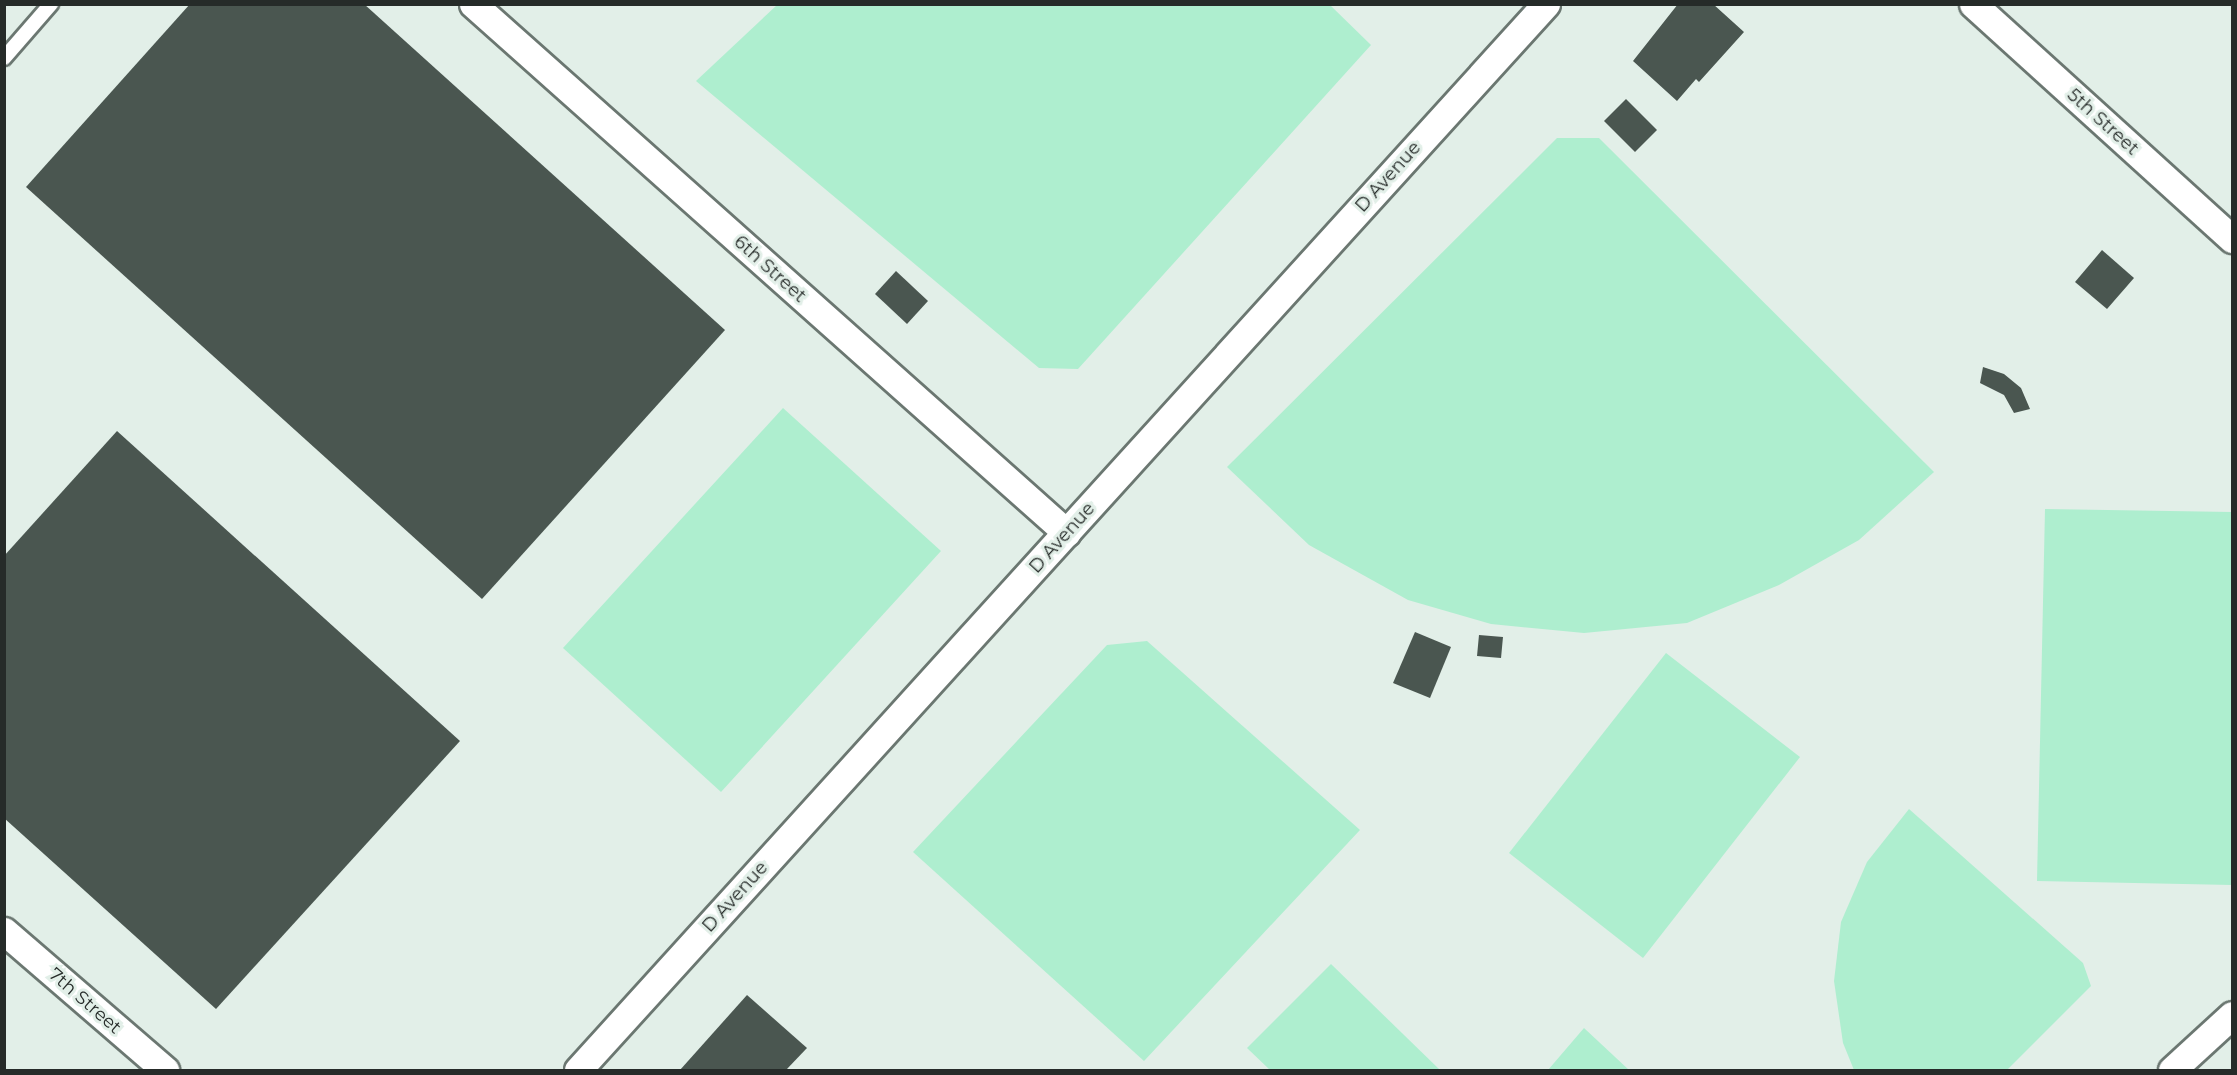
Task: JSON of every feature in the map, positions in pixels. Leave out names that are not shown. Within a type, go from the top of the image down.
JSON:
[{"type":"street","name":"6th Street","points":[[473,4],[1067,533]]},
{"type":"street","name":"D Avenue","points":[[578,1071],[1546,4]]},
{"type":"street","name":"5th Street","points":[[1973,4],[2232,239]]},
{"type":"street","name":"7th Street","points":[[4,931],[165,1071]]},
{"type":"street","points":[[2172,1071],[2232,1016]]},
{"type":"lane","points":[[4,58],[51,4]]},
{"type":"green space","points":[[777,5],[1330,5],[1371,45],[1078,369],[1039,368],[696,81]]},
{"type":"green space","points":[[1557,138],[1599,138],[1934,472],[1859,540],[1779,585],[1687,623],[1584,633],[1491,624],[1408,600],[1309,545],[1227,467]]},
{"type":"green space","points":[[783,408],[941,551],[721,792],[563,648]]},
{"type":"green space","points":[[2045,509],[2232,512],[2232,885],[2037,881]]},
{"type":"green space","points":[[1147,641],[1360,830],[1144,1061],[913,852],[1107,645]]},
{"type":"green space","points":[[1666,653],[1800,757],[1643,958],[1509,853]]},
{"type":"green space","points":[[1909,809],[2083,963],[2091,986],[2007,1070],[1854,1070],[1843,1043],[1834,981],[1841,922],[1867,862]]},
{"type":"green space","points":[[1331,964],[1440,1070],[1270,1070],[1247,1048]]},
{"type":"green space","points":[[1584,1028],[1629,1070],[1548,1070]]},
{"type":"building","points":[[190,4],[364,4],[725,330],[482,599],[26,187]]},
{"type":"building","points":[[1678,4],[1713,4],[1744,32],[1699,82],[1696,79],[1677,101],[1633,61]]},
{"type":"building","points":[[1626,99],[1657,130],[1635,152],[1604,121]]},
{"type":"building","points":[[2102,250],[2134,278],[2107,309],[2075,282]]},
{"type":"building","points":[[896,271],[928,301],[907,324],[875,294]]},
{"type":"building","points":[[1983,367],[2004,374],[2021,388],[2030,409],[2014,413],[2004,395],[1980,383]]},
{"type":"building","points":[[117,431],[460,741],[216,1009],[4,818],[4,556]]},
{"type":"building","points":[[1415,632],[1451,647],[1430,698],[1393,683]]},
{"type":"building","points":[[1479,635],[1503,637],[1501,658],[1477,656]]},
{"type":"building","points":[[747,995],[807,1048],[786,1070],[680,1070]]}]
